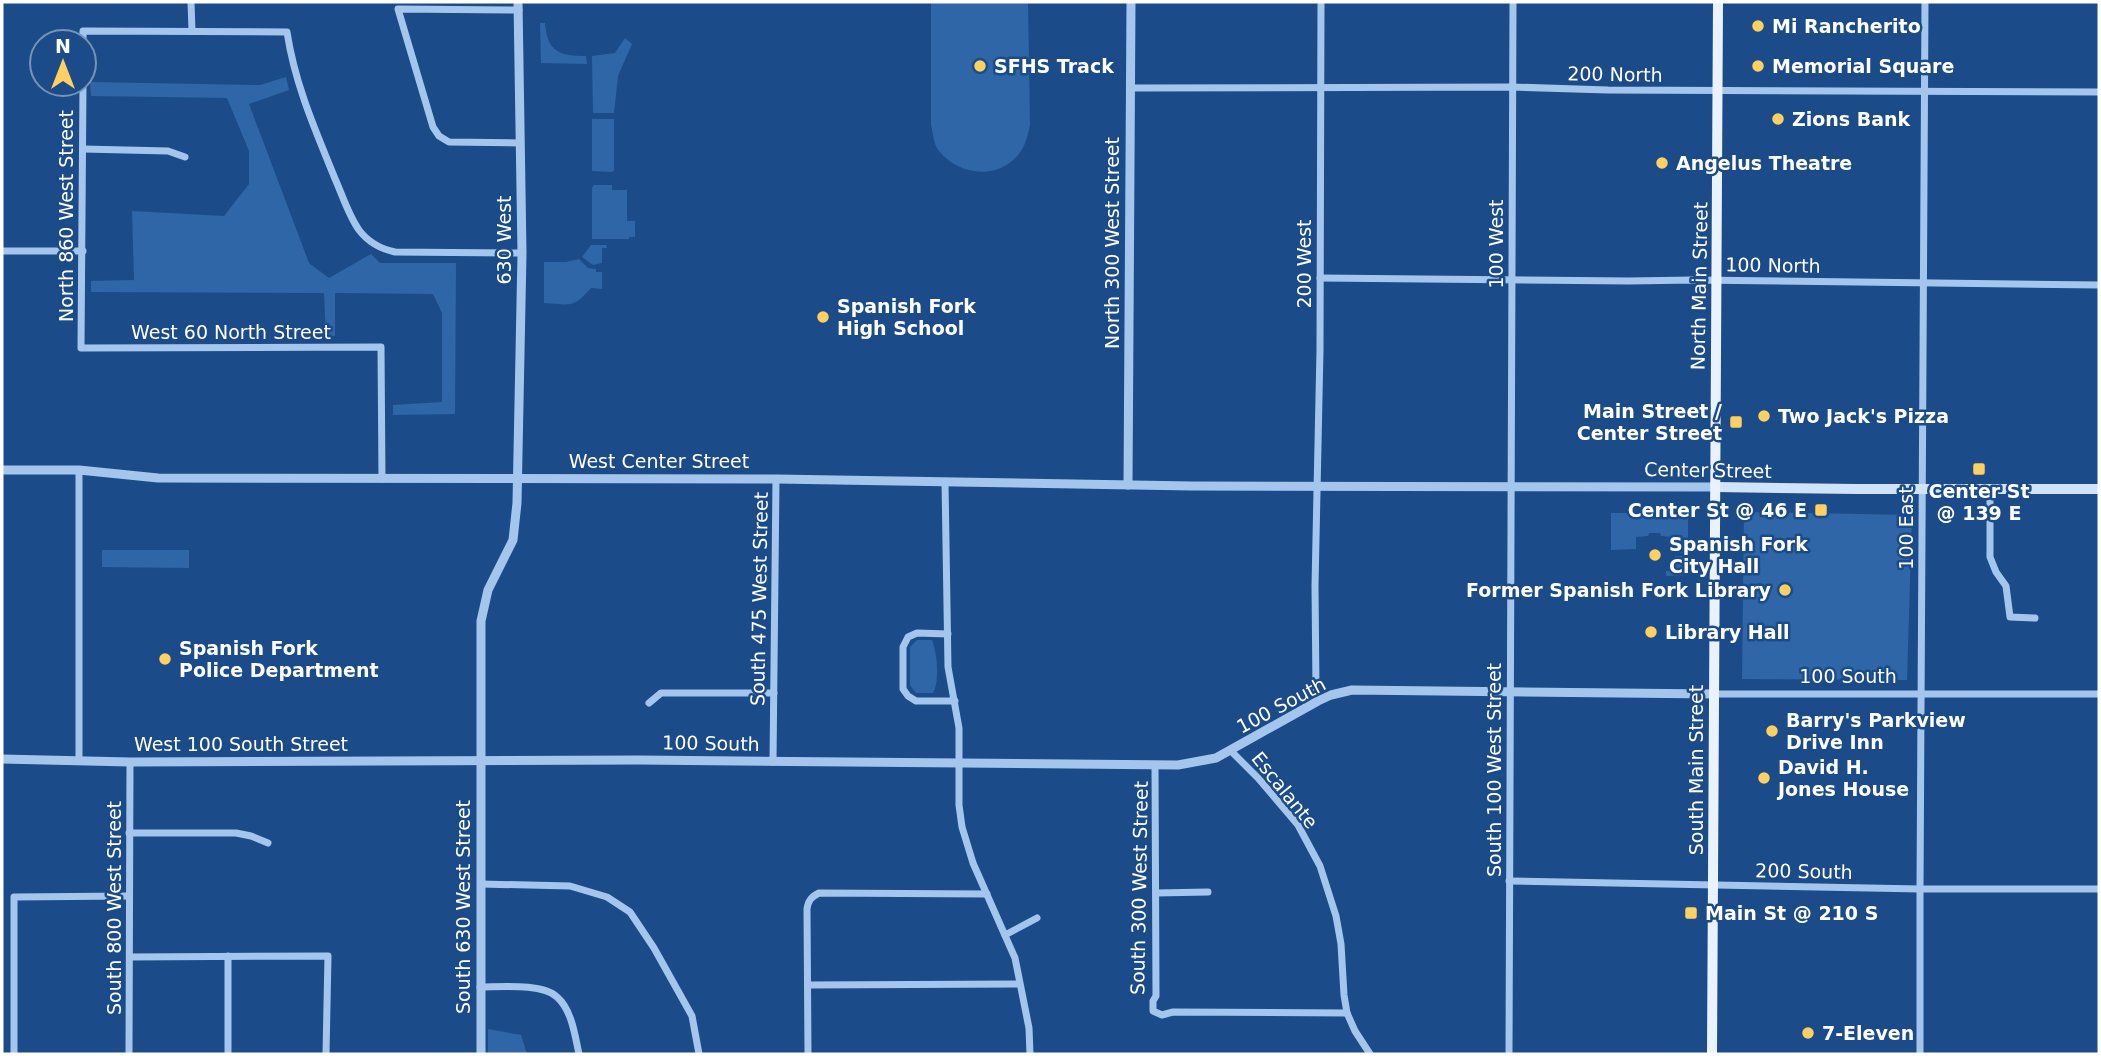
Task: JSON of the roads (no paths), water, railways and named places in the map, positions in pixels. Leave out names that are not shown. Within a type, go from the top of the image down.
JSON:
[{"type":"main road","name":"North Main Street","points":[[1716,487],[1718,2]]},
{"type":"main road","name":"Center Street","points":[[1716,487],[2099,489]]},
{"type":"main road","name":"South Main Street","points":[[1712,1054],[1716,487]]},
{"type":"street","points":[[191,2],[192,31]]},
{"type":"street","name":"North 300 West Street","points":[[1128,485],[1131,2]]},
{"type":"street","name":"200 West","points":[[1318,701],[1316,526],[1321,2]]},
{"type":"street","name":"100 West","points":[[1510,486],[1513,2]]},
{"type":"street","name":"100 East","points":[[1920,1054],[1925,2]]},
{"type":"street","points":[[518,6],[398,9],[433,127],[439,136],[449,142],[520,144]]},
{"type":"street","name":"630 West","points":[[481,760],[481,621],[488,590],[513,540],[518,478],[522,253],[518,6]]},
{"type":"street","points":[[98,30],[287,32],[297,79],[317,135],[354,223],[363,235],[388,251],[403,253],[522,253]]},
{"type":"street","name":"200 North","points":[[1131,88],[1511,87],[1718,91],[2099,92]]},
{"type":"street","name":"North 860 West Street","points":[[81,348],[83,98]]},
{"type":"street","points":[[83,149],[168,151],[185,157]]},
{"type":"street","points":[[2,251],[83,251]]},
{"type":"street","name":"100 North","points":[[1320,278],[2099,285]]},
{"type":"street","name":"West 60 North Street","points":[[81,348],[381,347],[382,479]]},
{"type":"street","name":"West Center Street","points":[[2,470],[79,470],[158,478],[776,479],[1317,486]]},
{"type":"street","points":[[79,470],[79,761]]},
{"type":"street","name":"South 475 West Street","points":[[773,762],[776,479]]},
{"type":"street","points":[[945,482],[948,667],[959,728],[959,805],[962,827],[973,863],[1015,958],[1029,1028],[1030,1054]]},
{"type":"street","name":"Center Street","points":[[1317,486],[1716,487]]},
{"type":"street","name":"South 100 West Street","points":[[1509,1054],[1510,486]]},
{"type":"street","points":[[1990,488],[1990,557],[2006,586],[2010,617],[2035,618]]},
{"type":"street","points":[[948,634],[917,633],[908,637],[903,646],[903,689],[916,701],[955,701]]},
{"type":"street","name":"100 South","points":[[481,760],[1178,765],[1216,758],[1331,695],[1371,689],[1714,694],[2099,694]]},
{"type":"street","points":[[649,703],[661,693],[775,693]]},
{"type":"street","name":"Escalante","points":[[1231,751],[1298,825],[1320,866],[1336,916],[1348,1013],[1355,1031],[1370,1054]]},
{"type":"street","name":"West 100 South Street","points":[[2,760],[481,760]]},
{"type":"street","name":"South 630 West Street","points":[[481,760],[481,1054]]},
{"type":"street","name":"South 800 West Street","points":[[130,762],[130,1054]]},
{"type":"street","name":"South 300 West Street","points":[[1155,766],[1156,996],[1153,1012],[1162,1015],[1173,1012],[1348,1013]]},
{"type":"street","points":[[129,833],[236,833],[268,843]]},
{"type":"street","name":"200 South","points":[[1509,881],[1920,889],[2099,889]]},
{"type":"street","points":[[481,884],[570,886],[607,897],[630,912],[654,948],[692,1016],[699,1054]]},
{"type":"street","points":[[1156,892],[1208,892]]},
{"type":"street","points":[[808,1054],[807,909],[808,902],[813,897],[819,893],[987,894]]},
{"type":"street","points":[[14,1054],[13,897],[129,897]]},
{"type":"street","points":[[1005,935],[1038,918]]},
{"type":"street","points":[[228,956],[228,1054]]},
{"type":"street","points":[[130,957],[328,956],[326,1054]]},
{"type":"street","points":[[808,985],[1019,984]]},
{"type":"street","points":[[480,987],[544,990],[556,996],[563,1004],[572,1024],[579,1054]]},
{"type":"place","name":"Mi Rancherito","points":[[1758,26]]},
{"type":"place","name":"SFHS Track","points":[[980,66]]},
{"type":"place","name":"Memorial Square","points":[[1758,66]]},
{"type":"place","name":"Zions Bank","points":[[1778,119]]},
{"type":"place","name":"Angelus Theatre","points":[[1662,163]]},
{"type":"place","name":"Spanish Fork High School","points":[[823,317]]},
{"type":"place","name":"Two Jack's Pizza","points":[[1764,416]]},
{"type":"place","name":"Main Street / Center Street","points":[[1736,422]]},
{"type":"place","name":"Center St @ 139 E","points":[[1979,469]]},
{"type":"place","name":"Center St @ 46 E","points":[[1821,510]]},
{"type":"place","name":"Spanish Fork City Hall","points":[[1655,555]]},
{"type":"place","name":"Former Spanish Fork Library","points":[[1785,590]]},
{"type":"place","name":"Library Hall","points":[[1651,632]]},
{"type":"place","name":"Spanish Fork Police Department","points":[[165,659]]},
{"type":"place","name":"Barry's Parkview Drive Inn","points":[[1772,731]]},
{"type":"place","name":"David H. Jones House","points":[[1764,778]]},
{"type":"place","name":"Main St @ 210 S","points":[[1691,913]]},
{"type":"place","name":"7-Eleven","points":[[1808,1033]]}]
